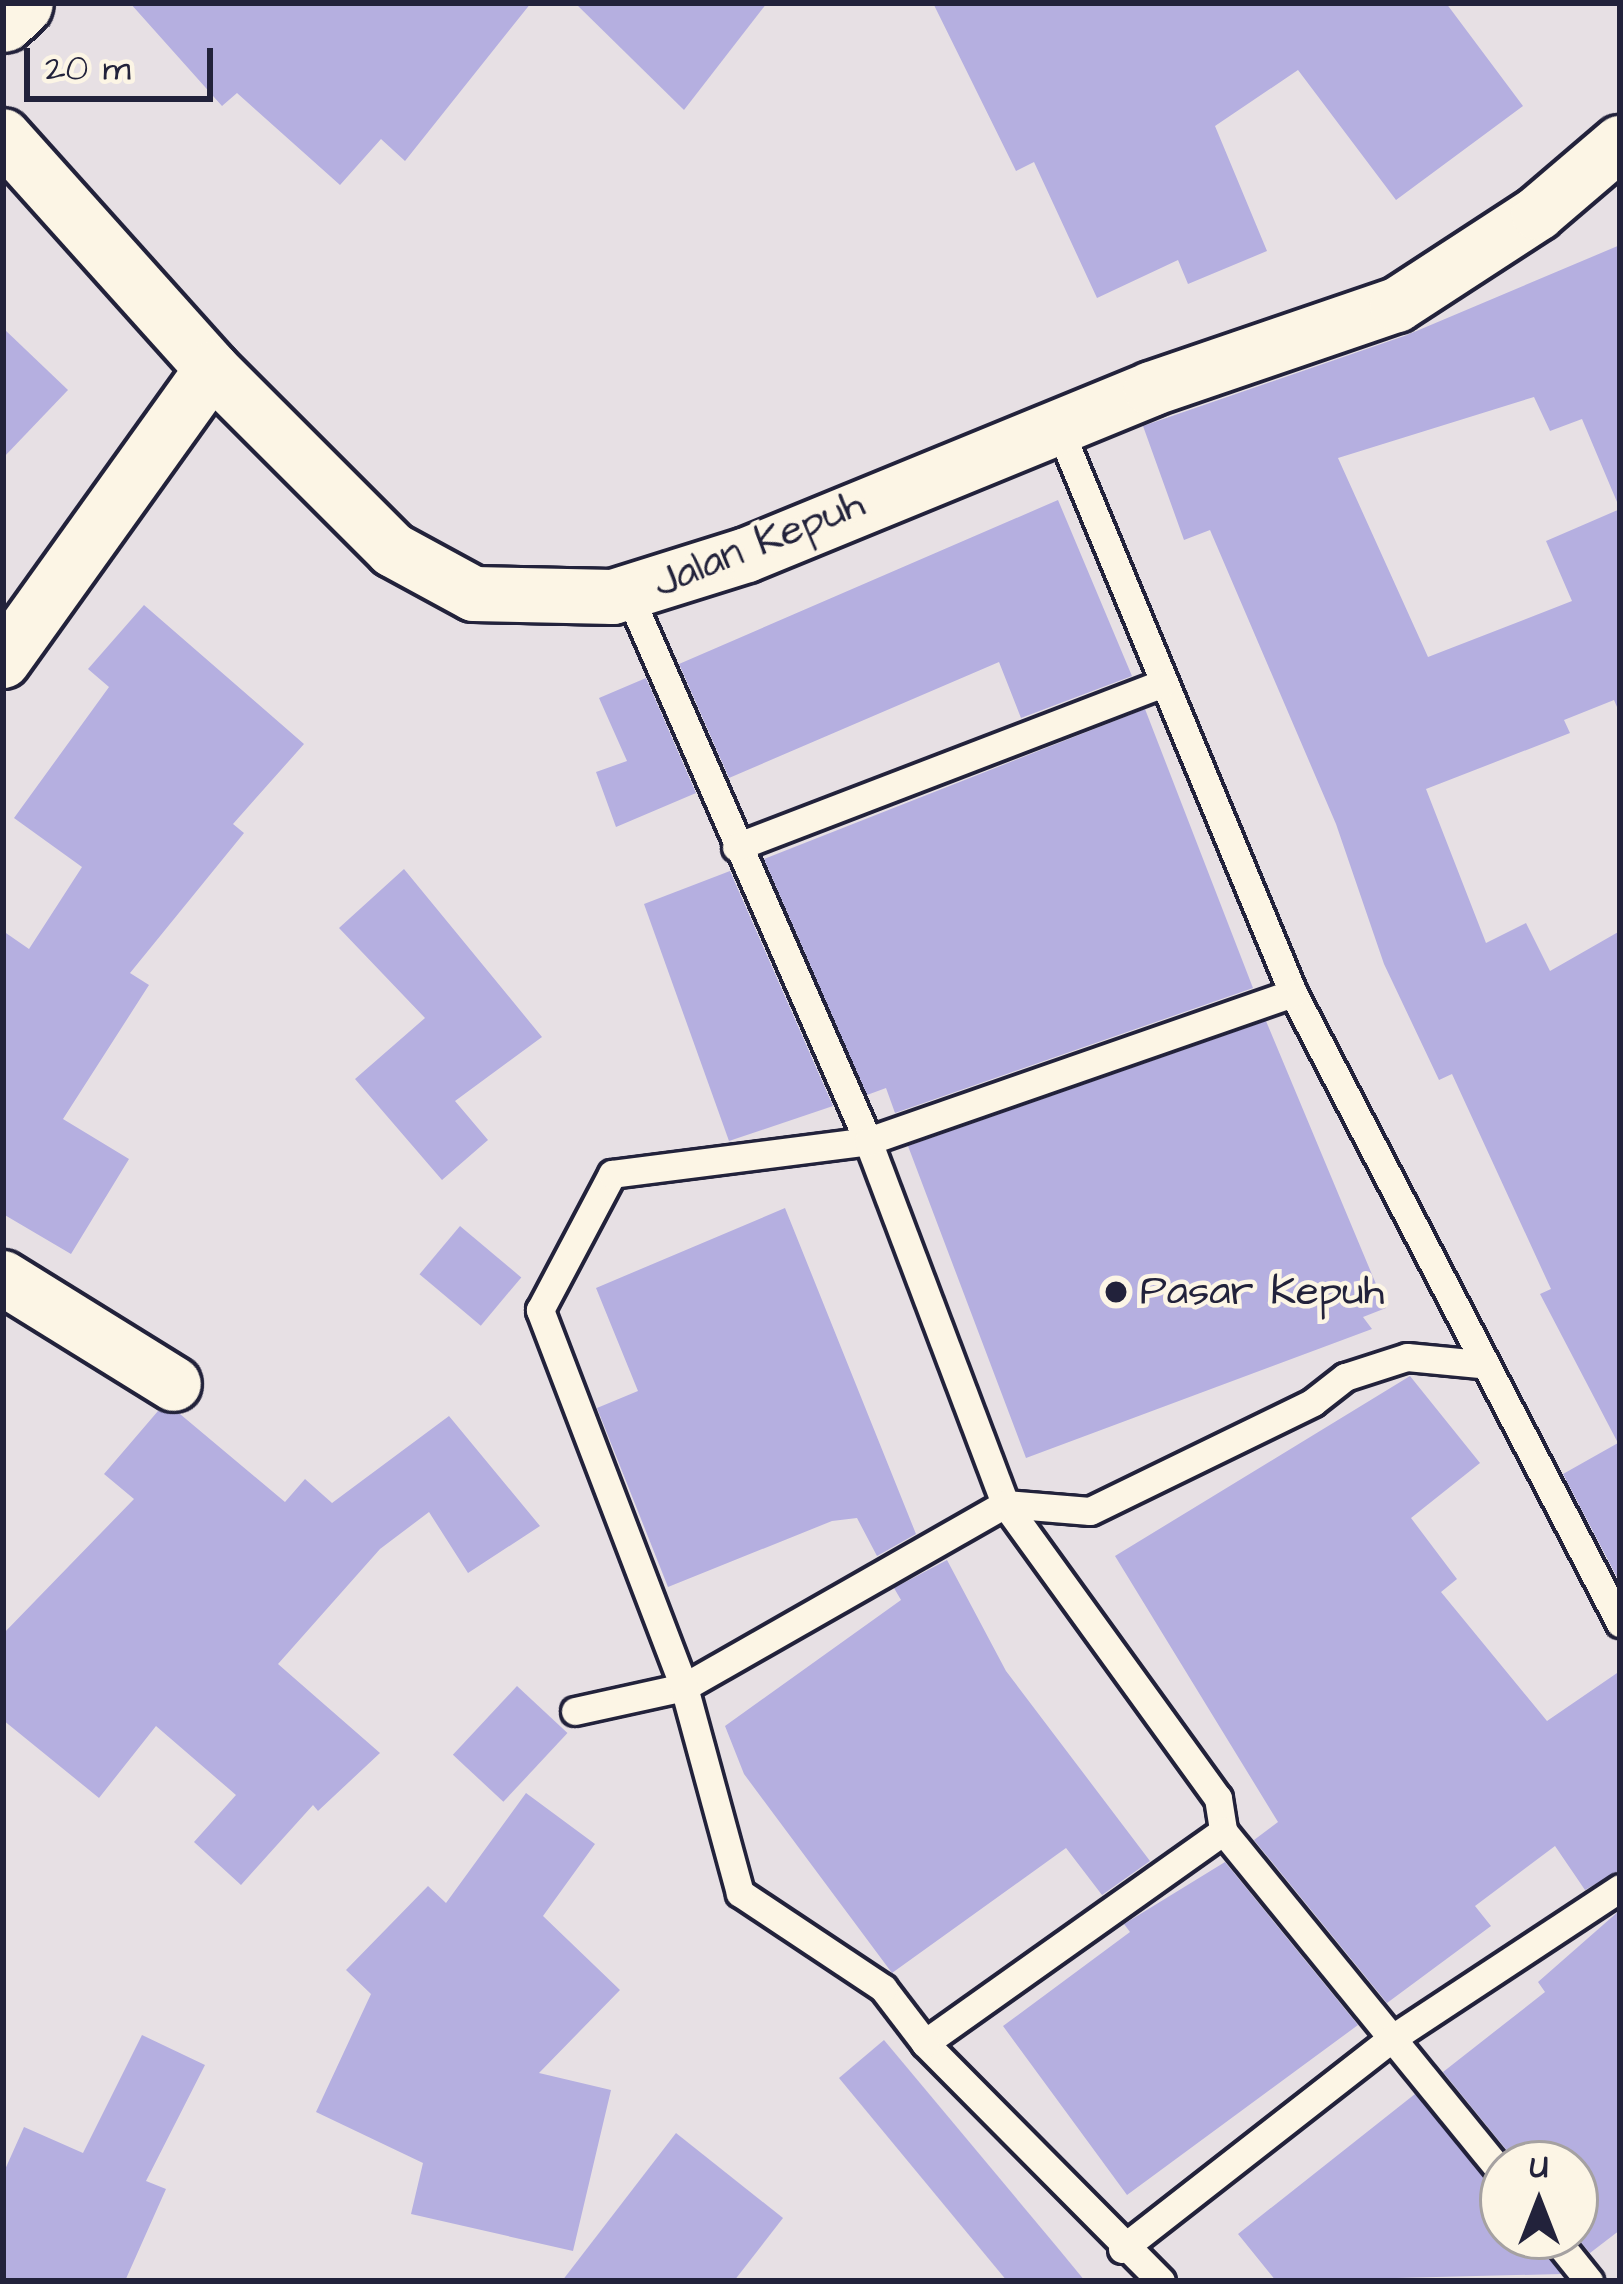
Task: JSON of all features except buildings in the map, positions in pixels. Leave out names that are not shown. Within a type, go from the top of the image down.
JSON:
[{"type":"main road","points":[[3,19],[20,3]]},
{"type":"street","name":"Jalan Kepuh","points":[[3,136],[212,370],[392,550],[474,594],[621,597],[1058,426],[1397,305],[1538,213],[1620,142]]},
{"type":"street","points":[[3,661],[212,370]]},
{"type":"street","points":[[3,1278],[174,1384]]},
{"type":"lane","points":[[1058,426],[1293,993],[1480,1364],[1620,1623]]},
{"type":"lane","points":[[621,597],[868,1141],[1005,1504],[1218,1798],[1223,1831],[1479,2145]]},
{"type":"lane","points":[[736,847],[1163,682]]},
{"type":"lane","points":[[1160,2281],[1122,2249],[925,2043],[883,1988],[740,1893],[684,1687],[539,1310],[612,1174],[868,1141],[1293,993]]},
{"type":"lane","points":[[585,1708],[684,1687],[1005,1504],[1090,1511],[1313,1402],[1345,1377],[1407,1357],[1480,1364]]},
{"type":"lane","points":[[925,2043],[1223,1831]]},
{"type":"lane","points":[[1122,2249],[1391,2039],[1620,1888]]},
{"type":"place","name":"Pasar Kepuh","points":[[1116,1292]]}]
